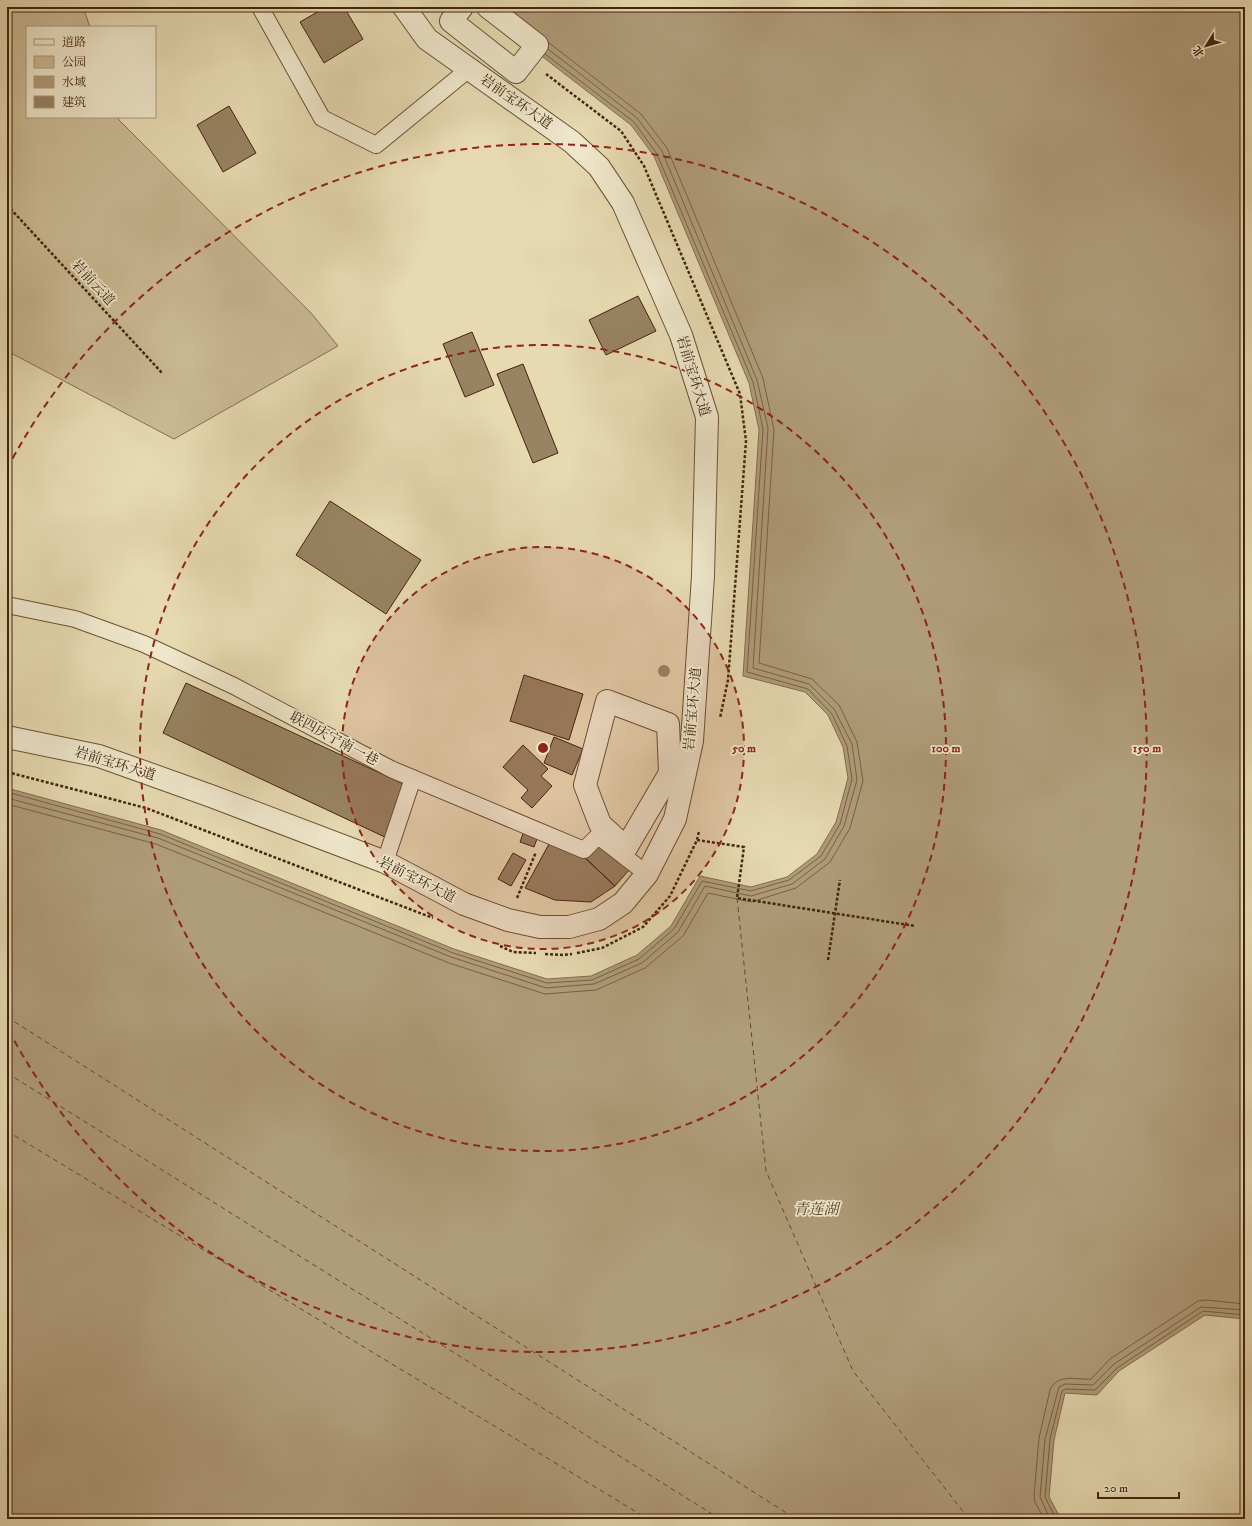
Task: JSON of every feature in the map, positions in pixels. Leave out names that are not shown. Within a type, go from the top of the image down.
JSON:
[{"type":"street","name":"岩前宝环大道","points":[[7,737],[99,756],[210,796],[384,862],[464,904],[508,920],[540,927],[569,927],[599,919],[623,903],[647,874],[675,819],[692,741],[702,576],[708,417],[678,328],[623,203],[599,167],[572,142],[427,39],[404,7]]},
{"type":"street","points":[[462,7],[451,21],[516,72],[537,45],[488,7]]},
{"type":"street","points":[[607,701],[668,724],[670,773],[626,848],[600,824],[585,785],[607,701]]},
{"type":"lane","points":[[260,7],[322,118],[376,145],[468,69]]},
{"type":"lane","name":"联四庆宁南一巷","points":[[7,605],[75,619],[144,644],[234,686],[391,770],[584,850],[598,836],[647,874]]},
{"type":"lane","points":[[384,862],[413,778]]},
{"type":"path","points":[[526,59],[622,131],[640,160],[740,394],[746,441],[728,680],[719,726]]},
{"type":"path","name":"岩前云道","points":[[7,205],[164,374]]},
{"type":"path","points":[[7,772],[146,808],[438,920]]},
{"type":"path","points":[[494,943],[513,952],[563,955],[602,948],[643,928],[670,896],[697,840],[700,825]]},
{"type":"path","points":[[508,920],[544,833]]},
{"type":"path","points":[[697,840],[744,847],[737,898],[915,926]]},
{"type":"path","points":[[828,960],[840,880]]},
{"type":"green space","points":[[7,7],[83,7],[90,26],[26,26],[26,118],[118,118],[311,313],[338,346],[174,439],[7,351]]},
{"type":"water","name":"青莲湖","points":[[478,7],[1245,7],[1245,1319],[1205,1315],[1119,1371],[1097,1395],[1065,1393],[1054,1440],[1049,1497],[1061,1519],[7,1519],[7,788],[161,830],[454,949],[547,979],[591,976],[637,955],[671,926],[700,876],[751,887],[787,877],[817,854],[836,822],[848,778],[843,747],[828,715],[805,692],[743,676],[759,430],[749,383],[654,156],[631,125]]},
{"type":"building","points":[[326,7],[344,7],[363,39],[324,63],[300,22]]},
{"type":"building","points":[[229,106],[256,153],[223,172],[197,125]]},
{"type":"building","points":[[638,296],[656,331],[606,355],[589,320]]},
{"type":"building","points":[[472,332],[494,385],[465,397],[443,344]]},
{"type":"building","points":[[523,364],[558,453],[533,463],[497,374]]},
{"type":"building","points":[[330,501],[421,560],[386,614],[296,555]]},
{"type":"building","points":[[524,675],[583,694],[569,740],[510,721]]},
{"type":"building","points":[[186,683],[410,787],[387,838],[163,733]]},
{"type":"building","points":[[554,737],[583,749],[572,775],[544,763]]},
{"type":"building","points":[[523,745],[548,769],[541,776],[552,786],[532,808],[521,798],[528,790],[503,767]]},
{"type":"building","points":[[524,831],[538,836],[534,847],[520,842]]},
{"type":"building","points":[[598,839],[629,870],[615,886],[583,856]]},
{"type":"building","points":[[549,844],[583,856],[615,886],[591,902],[555,900],[525,888]]},
{"type":"building","points":[[513,853],[526,860],[511,886],[498,879]]},
{"type":"ferry route","points":[[737,898],[766,1171],[853,1371],[969,1519]]},
{"type":"ferry route","points":[[7,1017],[796,1519]]},
{"type":"ferry route","points":[[7,1073],[720,1519]]},
{"type":"ferry route","points":[[7,1131],[648,1519]]}]
